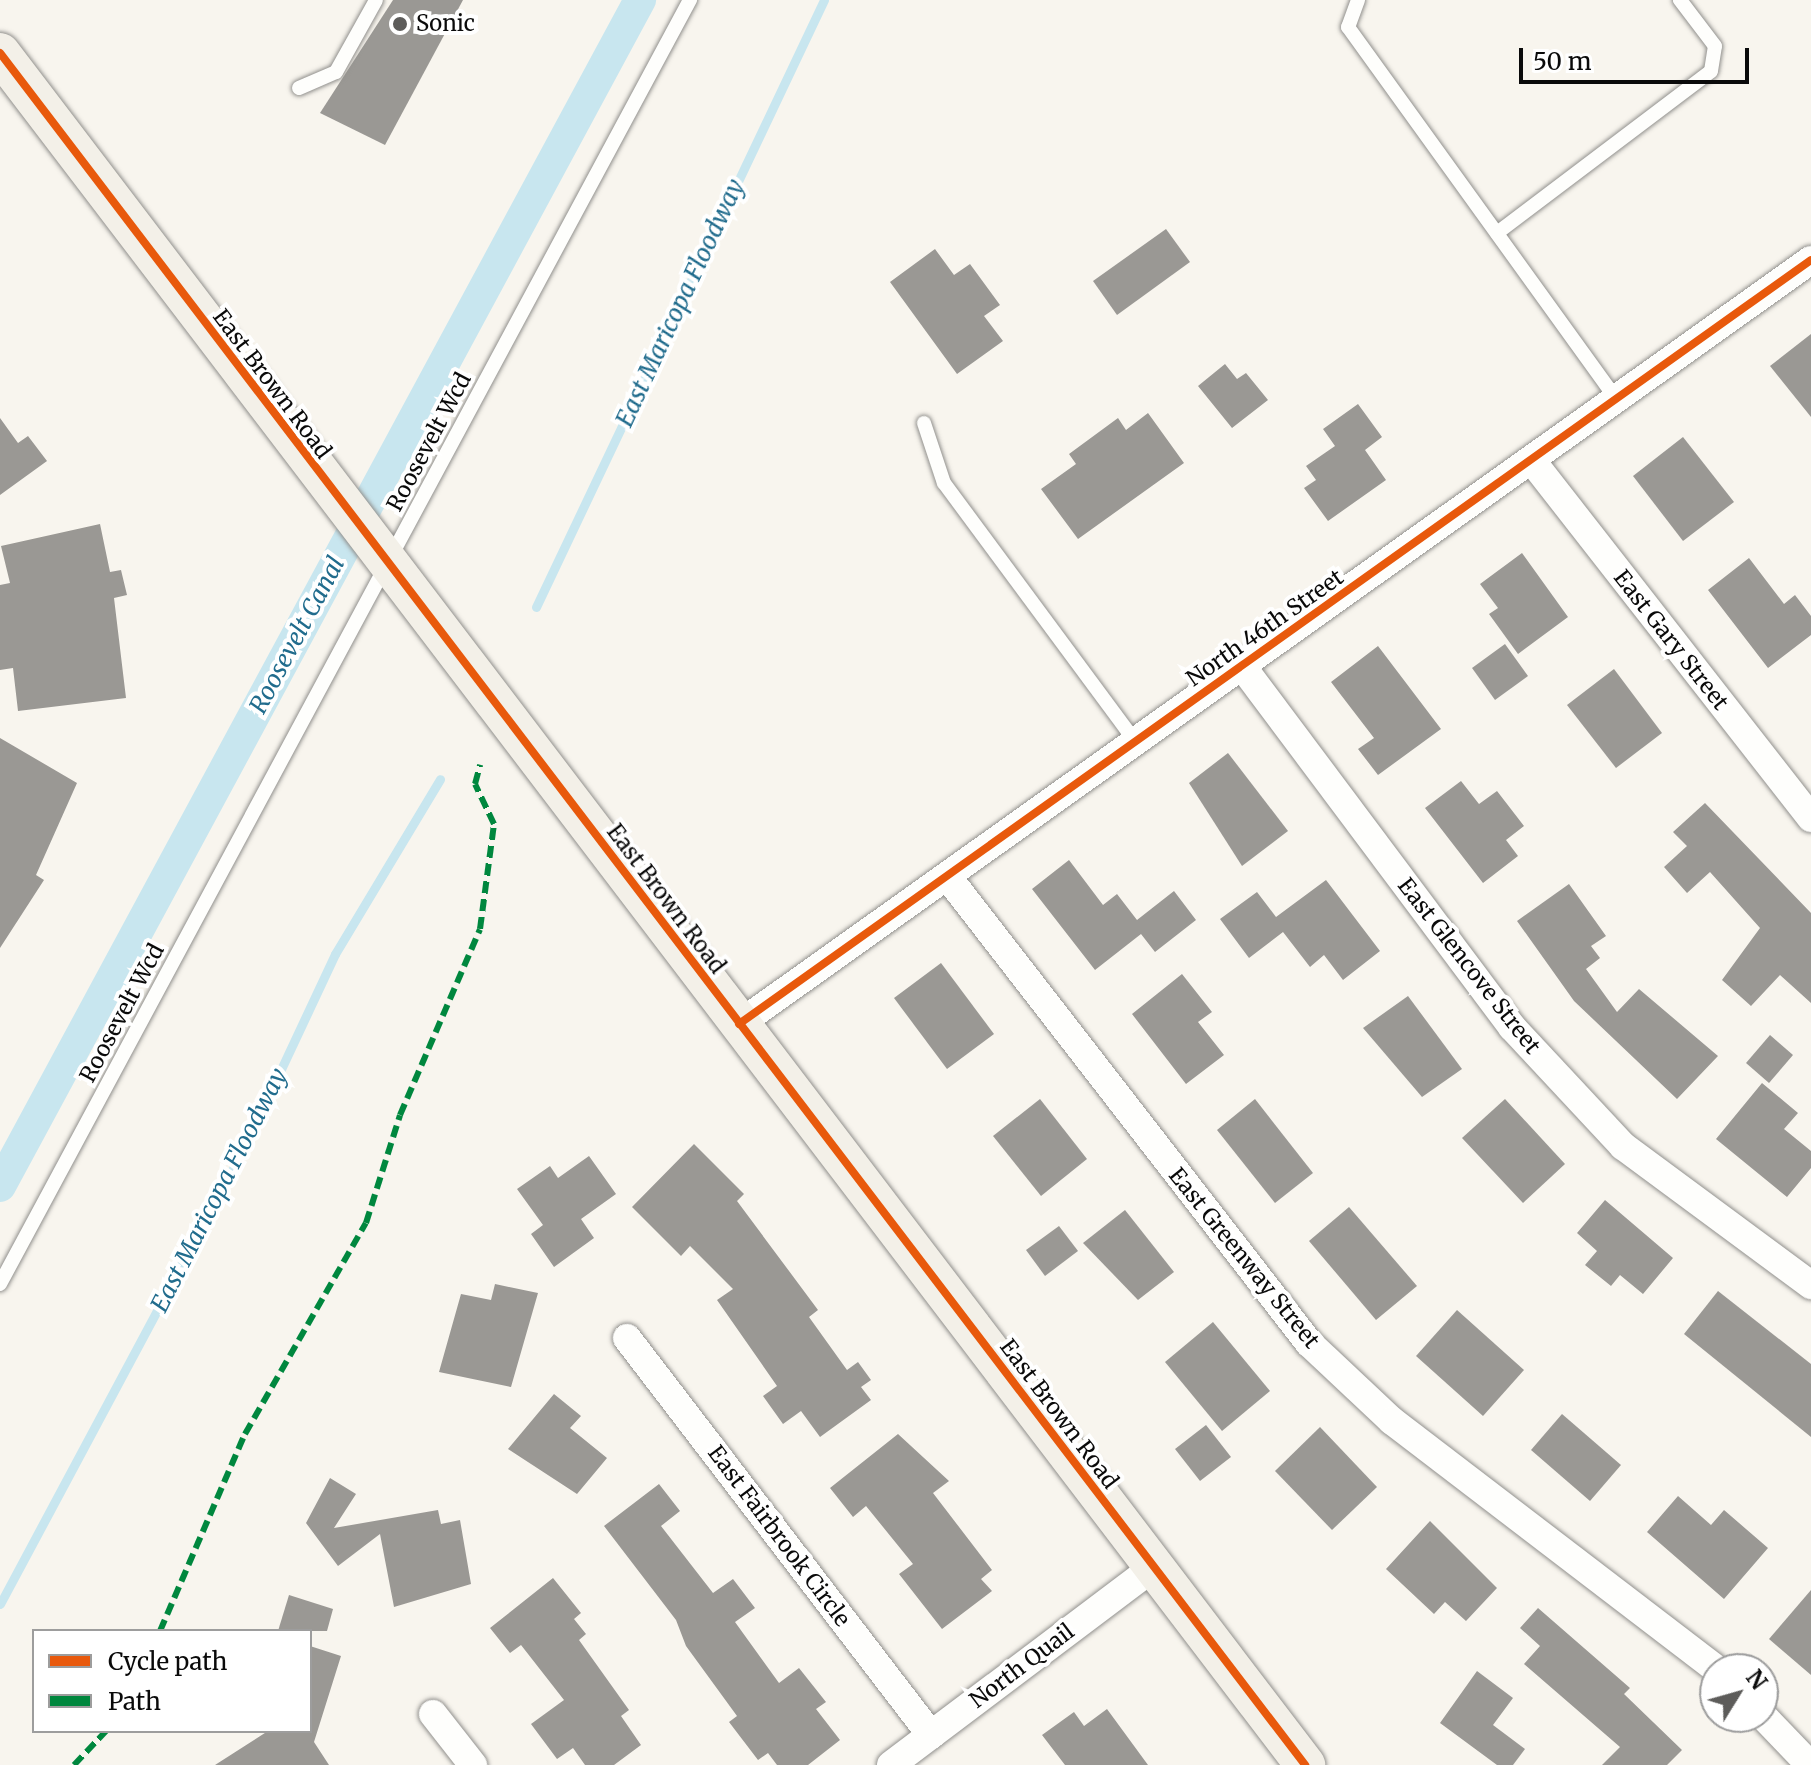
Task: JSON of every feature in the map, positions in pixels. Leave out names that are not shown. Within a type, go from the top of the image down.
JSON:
[{"type":"main road","name":"East Brown Road","points":[[0,53],[1305,1765]]},
{"type":"street","name":"North 46th Street","points":[[739,1024],[1811,260]]},
{"type":"street","name":"East Gary Street","points":[[1532,461],[1811,818]]},
{"type":"street","name":"East Glencove Street","points":[[1242,666],[1512,1027],[1623,1146],[1811,1285]]},
{"type":"street","name":"East Greenway Street","points":[[947,876],[1309,1343],[1392,1421],[1699,1656]]},
{"type":"street","name":"East Fairbrook Circle","points":[[627,1338],[931,1735]]},
{"type":"street","name":"North Quail","points":[[891,1765],[1154,1567]]},
{"type":"street","points":[[433,1714],[473,1765]]},
{"type":"street","points":[[1779,1733],[1810,1765]]},
{"type":"lane","points":[[299,88],[336,72],[376,0]]},
{"type":"lane","name":"Roosevelt Wcd","points":[[0,1284],[379,554],[690,0]]},
{"type":"lane","points":[[1358,0],[1348,27],[1617,400]]},
{"type":"lane","points":[[1497,233],[1711,71],[1715,46],[1680,0]]},
{"type":"lane","points":[[924,423],[944,483],[1135,741]]},
{"type":"building","points":[[393,0],[463,0],[385,145],[320,113]]},
{"type":"building","points":[[1166,229],[1190,262],[1117,315],[1093,281]]},
{"type":"building","points":[[935,249],[954,275],[970,264],[1000,305],[984,316],[1003,341],[957,374],[890,282]]},
{"type":"building","points":[[1811,334],[1811,417],[1770,366]]},
{"type":"building","points":[[1225,364],[1237,379],[1246,373],[1268,400],[1232,428],[1198,386]]},
{"type":"building","points":[[1358,404],[1382,437],[1365,450],[1386,480],[1328,521],[1304,488],[1316,480],[1306,466],[1335,446],[1323,429]]},
{"type":"building","points":[[1148,413],[1184,463],[1078,539],[1041,489],[1076,464],[1069,454],[1118,418],[1126,430]]},
{"type":"building","points":[[0,418],[18,443],[28,436],[47,461],[0,495]]},
{"type":"building","points":[[1683,437],[1734,502],[1683,541],[1633,476]]},
{"type":"building","points":[[100,524],[110,572],[121,570],[127,595],[114,598],[126,698],[18,711],[13,668],[0,670],[0,585],[10,583],[1,546]]},
{"type":"building","points":[[1522,553],[1568,617],[1518,654],[1489,614],[1498,608],[1480,584]]},
{"type":"building","points":[[1749,558],[1784,604],[1795,595],[1811,616],[1811,635],[1768,668],[1708,590]]},
{"type":"building","points":[[1505,644],[1528,676],[1495,700],[1472,668]]},
{"type":"building","points":[[1378,646],[1441,729],[1378,775],[1358,749],[1374,738],[1331,682]]},
{"type":"building","points":[[1614,669],[1662,733],[1616,768],[1567,705]]},
{"type":"building","points":[[0,738],[77,783],[36,875],[44,880],[0,948]]},
{"type":"building","points":[[1228,753],[1288,831],[1242,866],[1189,783]]},
{"type":"building","points":[[1461,781],[1479,804],[1497,791],[1524,826],[1506,840],[1518,856],[1483,883],[1425,808]]},
{"type":"building","points":[[1705,803],[1811,913],[1811,1003],[1780,975],[1751,1006],[1722,980],[1760,928],[1710,872],[1687,893],[1664,867],[1687,846],[1673,832]]},
{"type":"building","points":[[1069,860],[1103,905],[1117,894],[1137,920],[1174,891],[1196,920],[1155,952],[1141,934],[1095,970],[1032,889]]},
{"type":"building","points":[[1326,880],[1380,951],[1343,980],[1324,955],[1310,967],[1283,932],[1249,958],[1220,919],[1257,892],[1276,917]]},
{"type":"building","points":[[1569,884],[1606,936],[1591,946],[1600,958],[1586,969],[1617,1012],[1639,989],[1718,1056],[1677,1099],[1574,1001],[1517,921]]},
{"type":"building","points":[[941,963],[994,1034],[947,1069],[894,998]]},
{"type":"building","points":[[1182,974],[1212,1012],[1198,1022],[1224,1055],[1186,1084],[1132,1014]]},
{"type":"building","points":[[1408,996],[1462,1069],[1422,1097],[1363,1028]]},
{"type":"building","points":[[1770,1035],[1793,1055],[1769,1083],[1746,1063]]},
{"type":"building","points":[[1762,1083],[1798,1113],[1784,1129],[1811,1151],[1811,1168],[1787,1197],[1716,1139]]},
{"type":"building","points":[[1040,1099],[1087,1159],[1041,1196],[993,1136]]},
{"type":"building","points":[[1255,1099],[1313,1173],[1275,1203],[1217,1130]]},
{"type":"building","points":[[1505,1099],[1565,1164],[1523,1203],[1462,1138]]},
{"type":"building","points":[[694,1144],[744,1194],[737,1201],[818,1310],[809,1317],[847,1370],[858,1362],[871,1380],[861,1387],[871,1400],[820,1437],[801,1411],[783,1424],[763,1396],[777,1386],[717,1300],[733,1289],[690,1246],[681,1256],[632,1207]]},
{"type":"building","points":[[589,1156],[616,1194],[581,1219],[594,1238],[554,1267],[531,1234],[543,1225],[517,1189],[550,1166],[558,1178]]},
{"type":"building","points":[[1605,1200],[1673,1258],[1643,1294],[1620,1275],[1611,1286],[1585,1265],[1597,1251],[1577,1233]]},
{"type":"building","points":[[1349,1207],[1417,1286],[1376,1320],[1309,1241]]},
{"type":"building","points":[[1125,1210],[1174,1272],[1138,1300],[1083,1243]]},
{"type":"building","points":[[1059,1226],[1078,1251],[1045,1276],[1026,1250]]},
{"type":"building","points":[[495,1284],[538,1293],[511,1387],[439,1372],[461,1294],[491,1300]]},
{"type":"building","points":[[1718,1291],[1811,1364],[1811,1437],[1684,1334]]},
{"type":"building","points":[[1457,1310],[1524,1370],[1483,1416],[1416,1356]]},
{"type":"building","points":[[1213,1322],[1270,1391],[1222,1431],[1165,1362]]},
{"type":"building","points":[[554,1394],[581,1416],[570,1428],[607,1458],[577,1494],[508,1449]]},
{"type":"building","points":[[1562,1414],[1621,1465],[1590,1501],[1531,1450]]},
{"type":"building","points":[[1206,1425],[1231,1457],[1200,1481],[1175,1449]]},
{"type":"building","points":[[1320,1427],[1377,1487],[1332,1530],[1275,1471]]},
{"type":"building","points":[[898,1434],[949,1481],[933,1493],[992,1570],[981,1579],[992,1591],[942,1629],[899,1574],[913,1564],[866,1506],[853,1517],[830,1488]]},
{"type":"building","points":[[330,1478],[356,1494],[334,1528],[438,1510],[441,1524],[460,1520],[471,1584],[394,1607],[380,1534],[338,1566],[306,1523]]},
{"type":"building","points":[[659,1484],[680,1511],[661,1526],[713,1593],[733,1579],[755,1608],[735,1622],[779,1683],[799,1668],[826,1702],[816,1709],[840,1740],[808,1765],[777,1765],[768,1753],[758,1760],[729,1722],[737,1716],[686,1646],[676,1620],[604,1526]]},
{"type":"building","points":[[1678,1496],[1711,1525],[1724,1510],[1768,1548],[1724,1599],[1647,1532]]},
{"type":"building","points":[[1430,1521],[1497,1588],[1466,1621],[1445,1602],[1434,1614],[1386,1569]]},
{"type":"building","points":[[553,1578],[581,1613],[574,1619],[586,1634],[579,1640],[629,1710],[621,1716],[641,1745],[614,1765],[585,1765],[573,1748],[557,1759],[531,1724],[564,1700],[521,1645],[510,1653],[490,1628]]},
{"type":"building","points":[[1811,1590],[1811,1675],[1769,1639]]},
{"type":"building","points":[[289,1595],[333,1609],[327,1631],[279,1629]]},
{"type":"building","points":[[1538,1608],[1630,1688],[1624,1694],[1682,1750],[1667,1765],[1602,1765],[1620,1747],[1524,1664],[1540,1646],[1520,1628]]},
{"type":"building","points":[[312,1647],[341,1656],[314,1742],[329,1765],[215,1765],[265,1733],[312,1733]]},
{"type":"building","points":[[1477,1671],[1513,1698],[1493,1725],[1525,1749],[1513,1765],[1497,1765],[1440,1723]]},
{"type":"building","points":[[1107,1709],[1148,1765],[1065,1765],[1042,1735],[1074,1712],[1084,1726]]},
{"type":"waterway","name":"Roosevelt Canal","points":[[0,1186],[640,0]]},
{"type":"waterway","name":"East Maricopa Floodway","points":[[536,607],[824,0]]},
{"type":"waterway","name":"East Maricopa Floodway","points":[[0,1604],[246,1144],[335,954],[440,779]]},
{"type":"marked path","points":[[161,1629],[245,1434],[366,1223],[400,1115],[480,929],[494,824],[475,784],[480,765]]},
{"type":"marked path","points":[[74,1765],[104,1733]]},
{"type":"cycle path","points":[[0,53],[1305,1765]]},
{"type":"cycle path","points":[[739,1024],[1811,260]]},
{"type":"place","name":"Sonic","points":[[400,24]]}]
